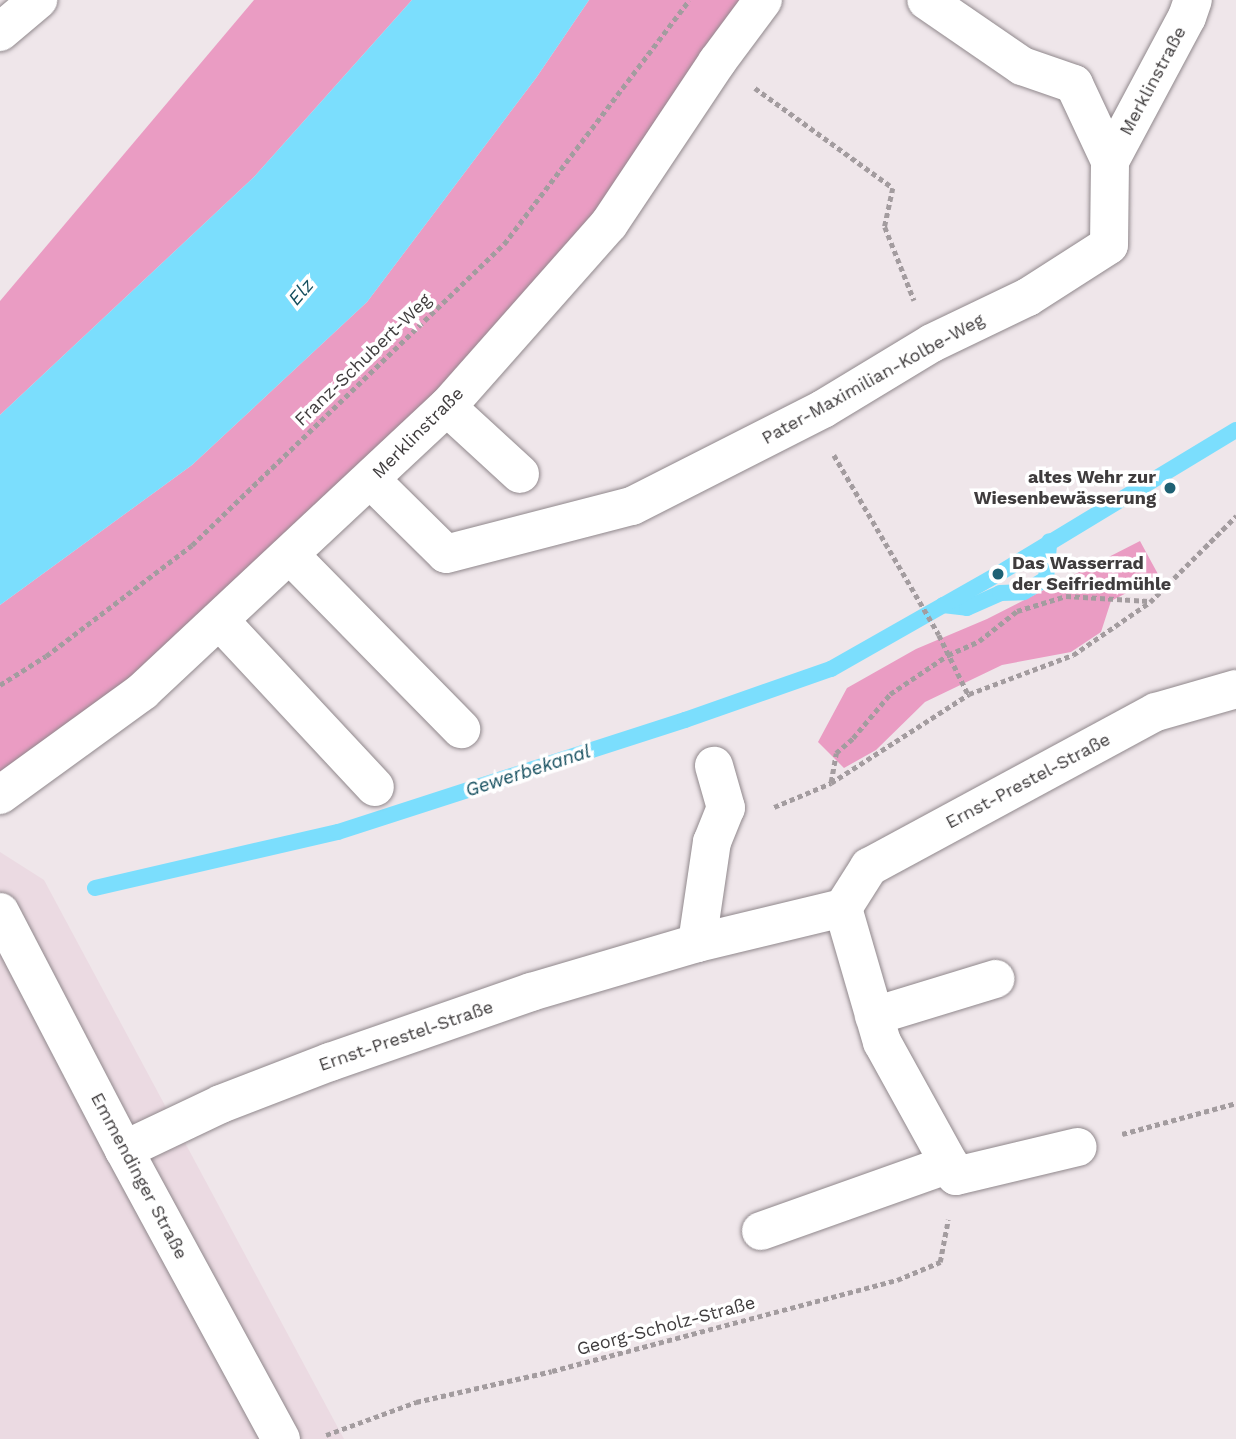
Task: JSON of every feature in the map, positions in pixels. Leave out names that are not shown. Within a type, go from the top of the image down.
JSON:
[{"type":"street","points":[[0,32],[38,0]]},
{"type":"street","name":"Merklinstraße","points":[[0,795],[143,691],[291,556],[447,407],[609,224],[717,62],[763,0]]},
{"type":"street","name":"Pater-Maximilian-Kolbe-Weg","points":[[371,480],[446,554],[632,506],[811,414],[932,343],[1028,297],[1110,245],[1110,161],[1074,84],[1022,66],[926,0]]},
{"type":"street","name":"Merklinstraße","points":[[1110,161],[1187,18],[1193,0]]},
{"type":"street","points":[[447,407],[520,474]]},
{"type":"street","points":[[291,556],[461,729]]},
{"type":"street","points":[[220,621],[375,787]]},
{"type":"street","name":"Ernst-Prestel-Straße","points":[[124,1150],[221,1104],[330,1062],[531,992],[697,943],[843,908],[869,867],[1156,712],[1236,689]]},
{"type":"street","points":[[697,943],[712,842],[726,808],[714,766]]},
{"type":"street","points":[[843,908],[882,1042],[953,1170]]},
{"type":"street","name":"Emmendinger Straße","points":[[0,912],[124,1150],[281,1439]]},
{"type":"street","points":[[874,1016],[995,979]]},
{"type":"street","points":[[761,1231],[953,1170],[1078,1147]]},
{"type":"path","name":"Franz-Schubert-Weg","points":[[0,685],[46,656],[192,545],[504,244],[690,0]]},
{"type":"path","points":[[717,62],[893,188],[885,227],[932,343]]},
{"type":"path","points":[[811,414],[893,560],[939,635],[969,694]]},
{"type":"path","points":[[712,842],[785,801],[831,783],[969,694],[1073,654],[1150,601],[1236,516]]},
{"type":"path","points":[[831,783],[836,753],[853,738],[890,694],[948,654],[979,641],[1017,611],[1066,596],[1150,601]]},
{"type":"path","points":[[1078,1147],[1236,1103]]},
{"type":"path","name":"Georg-Scholz-Straße","points":[[316,1439],[416,1402],[552,1371],[897,1280],[940,1262],[953,1170]]},
{"type":"shaded area","points":[[254,0],[412,0],[254,177],[0,415],[0,301]]},
{"type":"shaded area","points":[[589,0],[763,0],[447,407],[0,795],[0,605],[192,465],[367,302],[536,78]]},
{"type":"shaded area","points":[[1140,541],[1159,576],[1111,601],[1101,632],[1071,652],[1002,665],[925,702],[876,750],[844,768],[818,742],[847,688],[916,649],[987,619]]},
{"type":"shaded area","points":[[0,852],[44,880],[344,1439],[0,1439]]},
{"type":"water","name":"Elz","points":[[412,0],[589,0],[536,78],[367,302],[192,465],[0,605],[0,415],[254,177]]},
{"type":"waterway","name":"Gewerbekanal","points":[[95,888],[338,832],[685,720],[831,669],[998,574],[1236,430]]},
{"type":"waterway","name":"Gewerbekanal","points":[[943,605],[967,608],[1000,593],[1024,592],[1046,579],[1049,541]]},
{"type":"place","name":"altes Wehr zur Wiesenbewässerung","points":[[1170,488]]},
{"type":"place","name":"Das Wasserrad der Seifriedmühle","points":[[998,574]]}]
